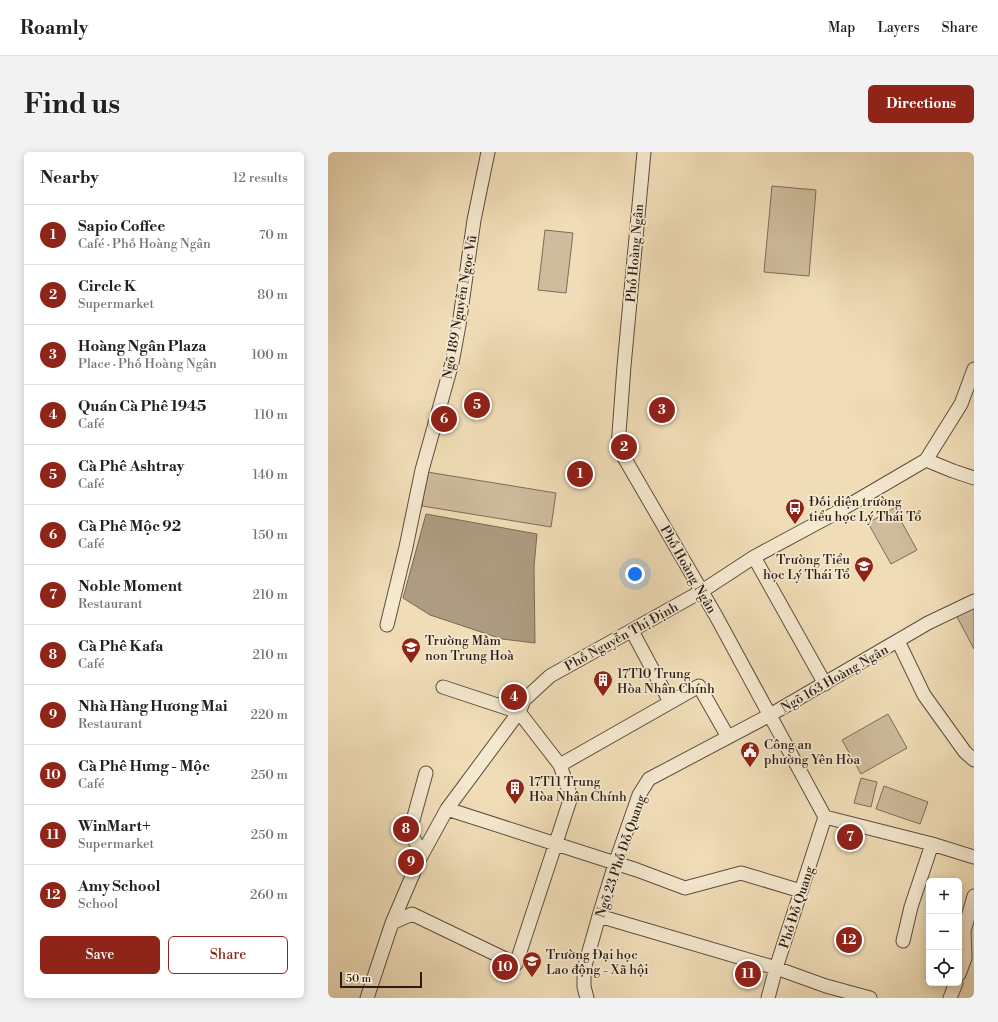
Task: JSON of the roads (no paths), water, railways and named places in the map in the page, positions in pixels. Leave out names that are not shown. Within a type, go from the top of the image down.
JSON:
[{"type":"street","name":"Ngõ 189 Nguyễn Ngọc Vũ","points":[[387,624],[406,547],[422,470],[452,363],[474,220],[488,152]]},
{"type":"street","name":"Phố Hoàng Ngân","points":[[644,152],[626,338],[618,447],[702,591],[825,817]]},
{"type":"street","name":"Phố Nguyễn Thị Định","points":[[367,998],[392,923],[422,855],[447,809],[519,712],[524,700],[550,676],[702,591],[754,557],[832,515],[926,460],[961,404],[974,369]]},
{"type":"street","points":[[926,460],[974,478]]},
{"type":"street","points":[[754,557],[825,684]]},
{"type":"street","name":"Ngõ 163 Hoàng Ngân","points":[[770,715],[928,623],[974,601]]},
{"type":"street","points":[[632,631],[670,702]]},
{"type":"street","points":[[898,641],[924,694],[965,752],[974,760]]},
{"type":"street","points":[[560,765],[699,686],[728,737]]},
{"type":"street","points":[[392,923],[412,914],[516,964],[571,797],[560,765],[519,712],[444,687]]},
{"type":"street","name":"Ngõ 23 Phố Đỗ Quang","points":[[587,998],[584,987],[584,969],[615,864],[639,795],[650,779],[770,715]]},
{"type":"street","points":[[422,855],[410,831],[426,773]]},
{"type":"street","points":[[447,809],[685,888],[741,873],[802,891]]},
{"type":"street","points":[[825,817],[932,844],[974,857]]},
{"type":"street","name":"Phố Đỗ Quang","points":[[768,998],[776,968],[825,817]]},
{"type":"street","points":[[903,940],[911,906],[932,844]]},
{"type":"street","points":[[962,966],[965,958],[974,896]]},
{"type":"street","points":[[599,916],[776,968],[826,986],[870,998]]},
{"type":"street","points":[[950,998],[955,986]]},
{"type":"place","name":"Cà Phê Ashtray","points":[[477,405]]},
{"type":"place","name":"Hoàng Ngân Plaza","points":[[662,410]]},
{"type":"place","name":"Cà Phê Mộc 92","points":[[444,419]]},
{"type":"place","name":"Circle K","points":[[624,447]]},
{"type":"place","name":"Sapio Coffee","points":[[580,474]]},
{"type":"place","name":"Đối diện trường tiểu học Lý Thái Tổ","points":[[795,525]]},
{"type":"place","name":"Trường Tiểu học Lý Thái Tổ","points":[[864,583]]},
{"type":"place","name":"Trường Mầm non Trung Hoà","points":[[411,664]]},
{"type":"place","name":"Quán Cà Phê 1945","points":[[514,697]]},
{"type":"place","name":"17T10 Trung Hòa Nhân Chính","points":[[603,697]]},
{"type":"place","name":"Công an phường Yên Hòa","points":[[750,768]]},
{"type":"place","name":"17T11 Trung Hòa Nhân Chính","points":[[515,805]]},
{"type":"place","name":"Cà Phê Kafa","points":[[406,829]]},
{"type":"place","name":"Noble Moment","points":[[850,837]]},
{"type":"place","name":"Nhà Hàng Hương Mai","points":[[411,862]]},
{"type":"place","name":"Amy School","points":[[849,940]]},
{"type":"place","name":"Cà Phê Hưng - Mộc","points":[[505,967]]},
{"type":"place","name":"WinMart+","points":[[748,974]]},
{"type":"place","name":"Trường Đại học Lao động - Xã hội","points":[[532,978]]}]
